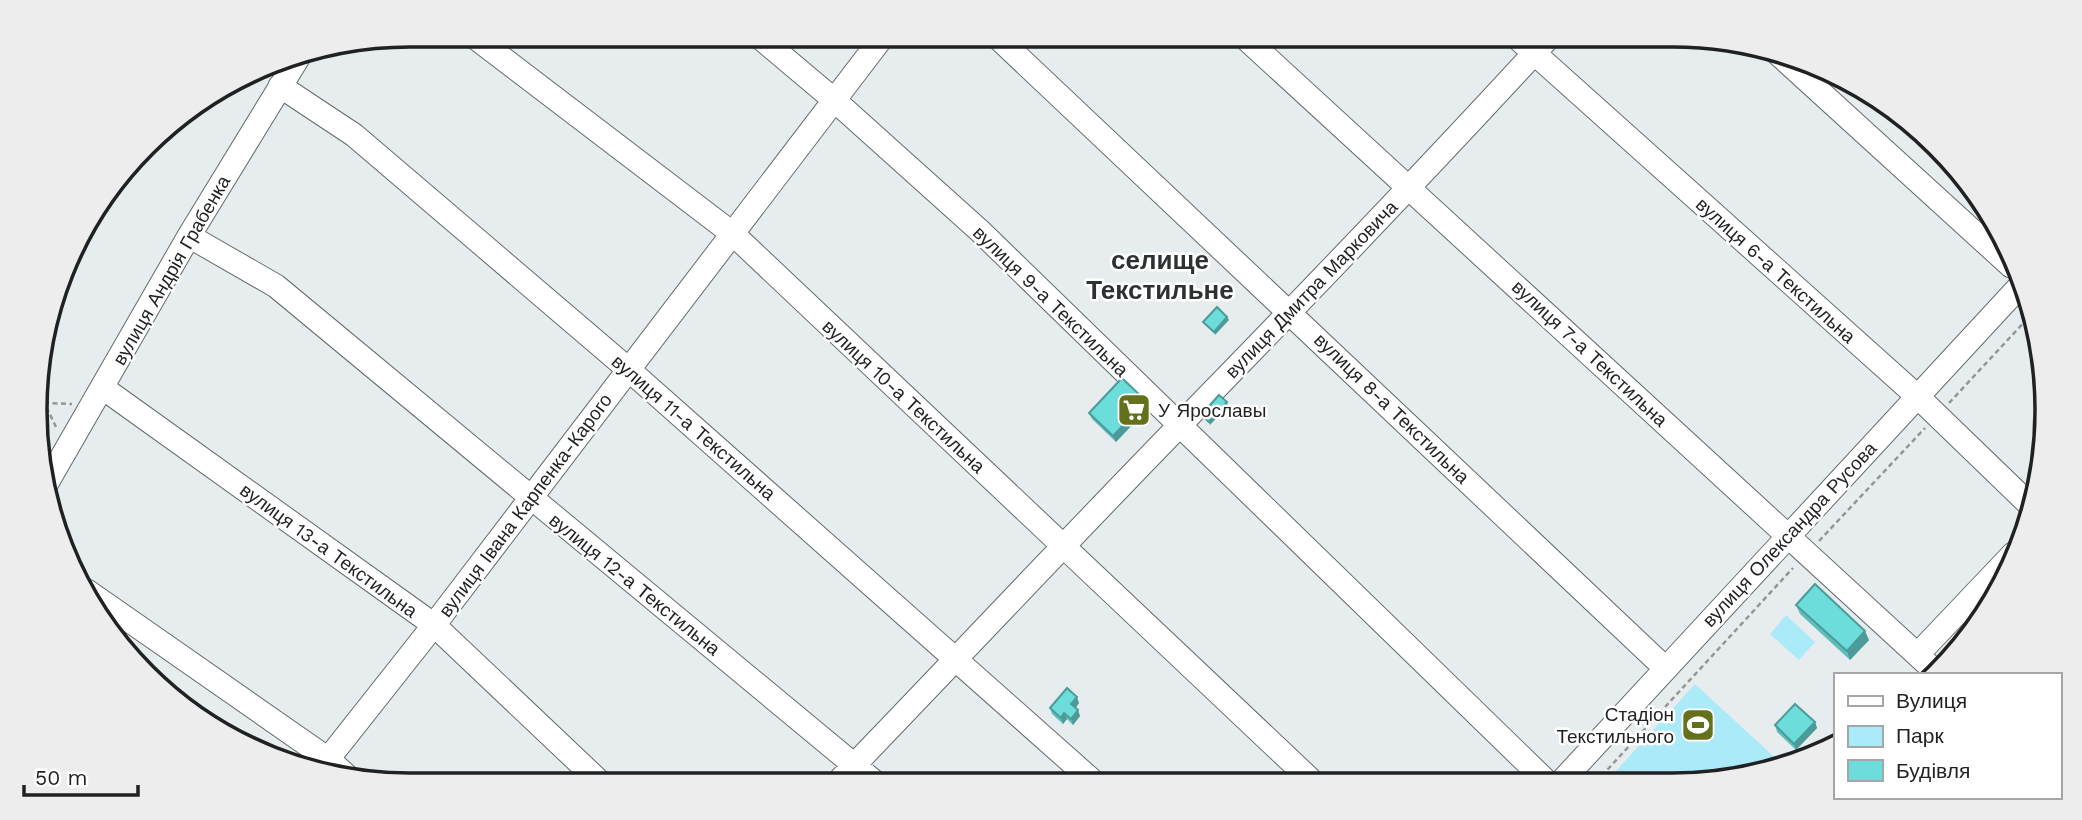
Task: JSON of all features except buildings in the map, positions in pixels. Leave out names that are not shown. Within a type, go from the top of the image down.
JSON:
[{"type":"street","name":"вулиця 10-а Текстильна","points":[[488,47],[733,234],[1303,773]]},
{"type":"street","name":"вулиця 9-а Текстильна","points":[[771,47],[980,231],[1538,773]]},
{"type":"street","name":"вулиця Івана Карпенка-Карого","points":[[325,762],[434,625],[874,47]]},
{"type":"street","name":"вулиця 8-а Текстильна","points":[[1008,47],[1664,667]]},
{"type":"street","name":"вулиця 7-а Текстильна","points":[[1255,47],[1930,666]]},
{"type":"street","name":"вулиця 6-а Текстильна","points":[[1527,47],[1917,396],[2023,499]]},
{"type":"street","name":"вулиця Дмитра Марковича","points":[[847,773],[1179,426],[1292,313],[1540,47]]},
{"type":"street","name":"вулиця Андрія Грабенка","points":[[53,473],[189,236],[292,67]]},
{"type":"street","points":[[1795,69],[1999,254]]},
{"type":"street","name":"вулиця 11-а Текстильна","points":[[280,86],[354,135],[628,369],[1084,773]]},
{"type":"street","name":"вулиця 12-а Текстильна","points":[[189,236],[276,286],[864,773]]},
{"type":"street","name":"вулиця Олександра Русова","points":[[1569,773],[1664,667],[2015,292]]},
{"type":"street","name":"вулиця 13-а Текстильна","points":[[98,396],[434,625],[591,773]]},
{"type":"street","points":[[1918,654],[1996,572]]},
{"type":"street","points":[[103,603],[313,759]]},
{"type":"path","points":[[1604,773],[2024,323]]},
{"type":"path","points":[[47,401],[98,396]]},
{"type":"path","points":[[47,413],[67,449]]},
{"type":"green space","points":[[1786,615],[1815,642],[1799,660],[1770,634]]},
{"type":"green space","name":"Стадіон Текстильного","points":[[1695,684],[1775,757],[1719,770],[1614,773]]},
{"type":"place","name":"У Ярославы","points":[[1134,410]]},
{"type":"place","name":"Стадіон Текстильного","points":[[1698,725]]},
{"type":"district","name":"селище Текстильне","points":[[1160,275]]}]
